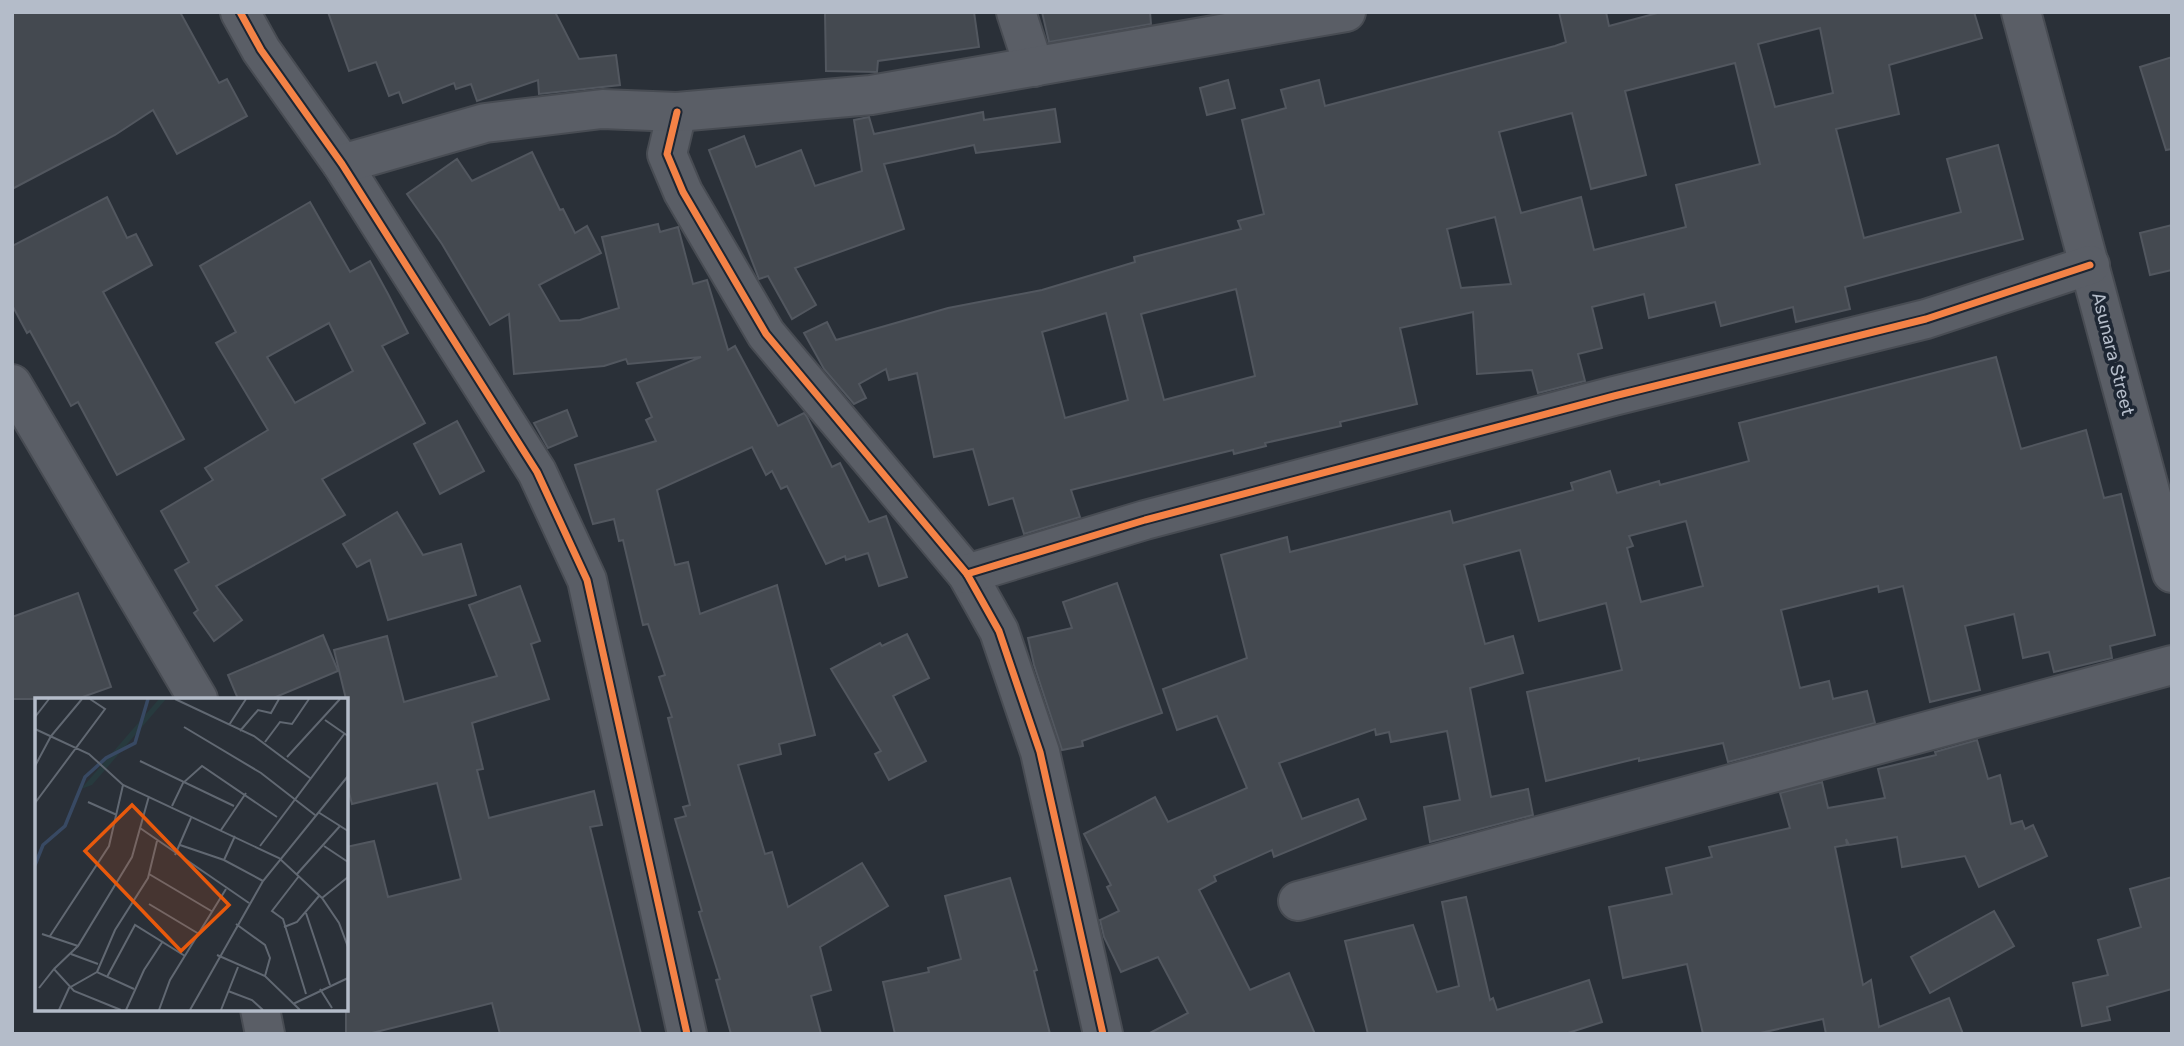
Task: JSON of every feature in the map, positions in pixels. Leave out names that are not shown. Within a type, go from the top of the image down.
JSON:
[{"type":"street","points":[[240,12],[261,50],[342,164],[537,472],[587,580],[687,1034]]},
{"type":"street","points":[[1016,12],[1034,67]]},
{"type":"street","points":[[342,164],[485,123],[603,109],[677,112],[871,94],[1346,12]]},
{"type":"street","name":"Asunara Street","points":[[2021,12],[2172,573]]},
{"type":"street","points":[[677,112],[667,154],[683,192],[766,334],[967,574],[999,631],[1040,752],[1103,1034]]},
{"type":"street","points":[[967,574],[1158,517],[1614,396],[1926,319],[2090,265]]},
{"type":"street","points":[[12,383],[197,698]]},
{"type":"street","points":[[1298,901],[2172,665]]},
{"type":"street","points":[[260,1011],[265,1034]]},
{"type":"building","points":[[12,12],[180,12],[219,83],[227,79],[247,116],[177,154],[153,110],[115,135],[12,189]]},
{"type":"building","points":[[328,12],[555,12],[579,59],[616,55],[620,85],[539,94],[538,80],[477,101],[471,84],[456,89],[454,83],[403,103],[399,92],[389,96],[376,62],[349,71]]},
{"type":"building","points":[[825,12],[974,12],[979,47],[878,61],[877,72],[826,71]]},
{"type":"building","points":[[1042,12],[1150,12],[1151,24],[1049,42]]},
{"type":"building","points":[[1559,12],[1606,12],[1609,26],[1661,12],[1974,12],[1982,38],[1889,65],[1899,114],[1836,129],[1864,238],[1961,212],[1947,159],[1998,145],[2023,239],[1845,287],[1850,309],[1796,322],[1793,307],[1721,326],[1715,302],[1649,318],[1644,294],[1592,307],[1602,348],[1578,354],[1585,381],[1538,393],[1532,370],[1477,374],[1473,312],[1400,328],[1417,404],[1340,422],[1341,426],[1265,443],[1266,446],[1234,454],[1233,450],[1071,490],[1080,517],[1024,534],[1013,498],[989,505],[973,449],[934,457],[917,373],[889,380],[886,369],[859,384],[866,398],[854,404],[824,369],[804,333],[827,322],[836,340],[948,308],[1042,290],[1135,262],[1134,257],[1241,229],[1238,221],[1264,214],[1242,120],[1286,108],[1281,90],[1319,80],[1325,106],[1566,42]],"holes":[[[1820,28],[1833,93],[1775,107],[1758,44]],[[1735,63],[1760,164],[1676,185],[1686,227],[1594,250],[1581,197],[1521,213],[1499,132],[1572,113],[1591,189],[1646,175],[1625,91]],[[1495,217],[1511,284],[1461,288],[1447,229]],[[1236,289],[1255,376],[1164,400],[1141,314]],[[1106,313],[1128,400],[1065,418],[1042,332]]]},
{"type":"building","points":[[2172,57],[2172,149],[2166,150],[2140,67]]},
{"type":"building","points":[[1228,80],[1235,108],[1207,115],[1200,88]]},
{"type":"building","points":[[1055,109],[1060,142],[976,153],[974,145],[884,164],[904,229],[795,268],[816,305],[792,319],[768,276],[759,279],[709,150],[744,136],[756,167],[801,150],[815,186],[862,171],[854,120],[869,117],[874,134],[983,112],[984,120]]},
{"type":"building","points":[[532,152],[560,210],[563,209],[575,233],[587,226],[601,253],[539,285],[560,321],[580,320],[619,308],[602,237],[658,224],[660,232],[678,227],[693,284],[707,280],[728,350],[735,346],[778,426],[804,413],[832,467],[840,463],[869,522],[886,516],[907,577],[879,586],[868,553],[846,560],[845,556],[826,564],[787,486],[781,489],[772,471],[766,475],[752,447],[657,490],[675,565],[688,562],[700,614],[777,585],[815,735],[779,744],[781,754],[738,765],[765,854],[772,852],[788,907],[862,863],[888,906],[820,947],[831,990],[811,996],[821,1034],[731,1034],[716,980],[720,979],[675,819],[686,816],[683,807],[690,805],[668,718],[672,717],[659,677],[665,675],[648,624],[643,625],[623,540],[619,541],[614,519],[593,524],[575,465],[656,441],[646,420],[652,417],[637,383],[701,357],[628,364],[626,359],[604,366],[514,374],[509,314],[490,325],[442,244],[407,194],[457,159],[472,181]]},
{"type":"building","points":[[107,197],[127,238],[136,234],[152,265],[103,292],[184,439],[117,475],[78,402],[71,406],[30,331],[27,333],[12,305],[12,246]]},
{"type":"building","points":[[310,202],[350,272],[370,261],[388,294],[408,333],[382,346],[425,423],[322,479],[345,515],[216,586],[242,620],[214,641],[194,613],[198,610],[175,570],[189,562],[161,511],[213,480],[205,468],[268,430],[216,343],[236,332],[200,266]],"holes":[[[329,323],[353,371],[295,403],[267,357]]]},
{"type":"building","points":[[2172,225],[2172,270],[2150,275],[2140,233]]},
{"type":"building","points":[[1996,357],[2021,449],[2086,430],[2104,498],[2121,494],[2155,635],[2110,646],[2112,658],[2054,672],[2049,652],[2023,658],[2014,614],[1965,626],[1980,690],[1930,702],[1903,586],[1879,592],[1878,586],[1781,610],[1800,688],[1829,681],[1833,699],[1867,691],[1875,723],[1728,762],[1723,743],[1639,761],[1639,758],[1546,781],[1527,692],[1622,670],[1606,603],[1539,621],[1520,550],[1464,565],[1485,644],[1513,636],[1523,673],[1470,688],[1491,797],[1528,789],[1533,815],[1430,842],[1424,807],[1460,800],[1447,731],[1391,742],[1389,732],[1376,735],[1375,729],[1279,763],[1302,819],[1358,799],[1366,819],[1274,857],[1272,850],[1214,876],[1216,881],[1199,890],[1250,990],[1289,973],[1315,1034],[1148,1034],[1188,1013],[1158,957],[1121,972],[1104,937],[1100,920],[1119,911],[1107,887],[1111,885],[1084,834],[1155,797],[1168,822],[1247,788],[1217,716],[1177,730],[1163,689],[1247,658],[1221,555],[1287,537],[1290,552],[1450,511],[1453,523],[1573,490],[1571,483],[1610,471],[1617,493],[1659,481],[1660,485],[1749,461],[1739,423]],"holes":[[[1686,521],[1703,586],[1641,602],[1627,548],[1633,546],[1629,536]]]},
{"type":"building","points":[[567,410],[577,436],[548,448],[534,423]]},
{"type":"building","points":[[457,421],[484,471],[440,494],[414,444]]},
{"type":"building","points":[[397,512],[423,555],[461,544],[476,595],[388,620],[370,560],[357,567],[343,544]]},
{"type":"building","points":[[1117,583],[1162,713],[1082,741],[1083,746],[1062,750],[1034,665],[1028,638],[1072,628],[1063,602]]},
{"type":"building","points":[[520,586],[540,641],[531,644],[549,699],[472,723],[483,769],[477,770],[489,818],[594,791],[602,825],[590,827],[641,1034],[500,1034],[492,1003],[368,1034],[346,1034],[348,847],[374,841],[388,897],[461,879],[437,783],[352,804],[348,789],[348,698],[346,698],[334,650],[387,636],[404,702],[497,676],[469,605]]},
{"type":"building","points":[[78,593],[111,687],[80,698],[12,699],[12,617]]},
{"type":"building","points":[[907,634],[929,678],[893,696],[926,761],[889,780],[875,754],[881,751],[831,669],[880,643],[882,646]]},
{"type":"building","points":[[323,635],[338,671],[273,698],[238,698],[228,675]]},
{"type":"building","points":[[1977,740],[1988,779],[2000,775],[2011,824],[2022,821],[2025,829],[2033,825],[2047,856],[1979,887],[1965,856],[1902,867],[1897,837],[1849,845],[1846,839],[1847,845],[1835,847],[1863,985],[1871,980],[1879,1027],[1949,998],[1963,1034],[1826,1034],[1823,1019],[1756,1034],[1703,1034],[1687,964],[1623,978],[1609,907],[1672,894],[1666,868],[1712,857],[1709,847],[1790,828],[1780,793],[1822,782],[1828,808],[1885,798],[1878,769],[1936,755],[1935,752]]},
{"type":"building","points":[[2172,877],[2172,989],[2107,1007],[2110,1020],[2082,1026],[2073,983],[2108,975],[2098,940],[2141,927],[2130,889]]},
{"type":"building","points":[[1010,878],[1037,970],[1034,971],[1050,1034],[895,1034],[883,982],[929,972],[928,968],[961,959],[945,896]]},
{"type":"building","points":[[1466,897],[1490,1000],[1493,998],[1497,1010],[1589,980],[1602,1022],[1565,1034],[1368,1034],[1345,941],[1413,925],[1437,992],[1459,986],[1442,902]]},
{"type":"building","points":[[1994,911],[2014,946],[1930,993],[1911,957]]},
{"type":"cycle path","points":[[240,12],[261,50],[342,164],[537,472],[587,580],[687,1034]]},
{"type":"cycle path","points":[[677,112],[667,154],[683,192],[766,334],[967,574],[999,631],[1040,752],[1103,1034]]},
{"type":"cycle path","points":[[967,574],[1145,520],[1614,396],[1926,319],[2090,265]]}]
